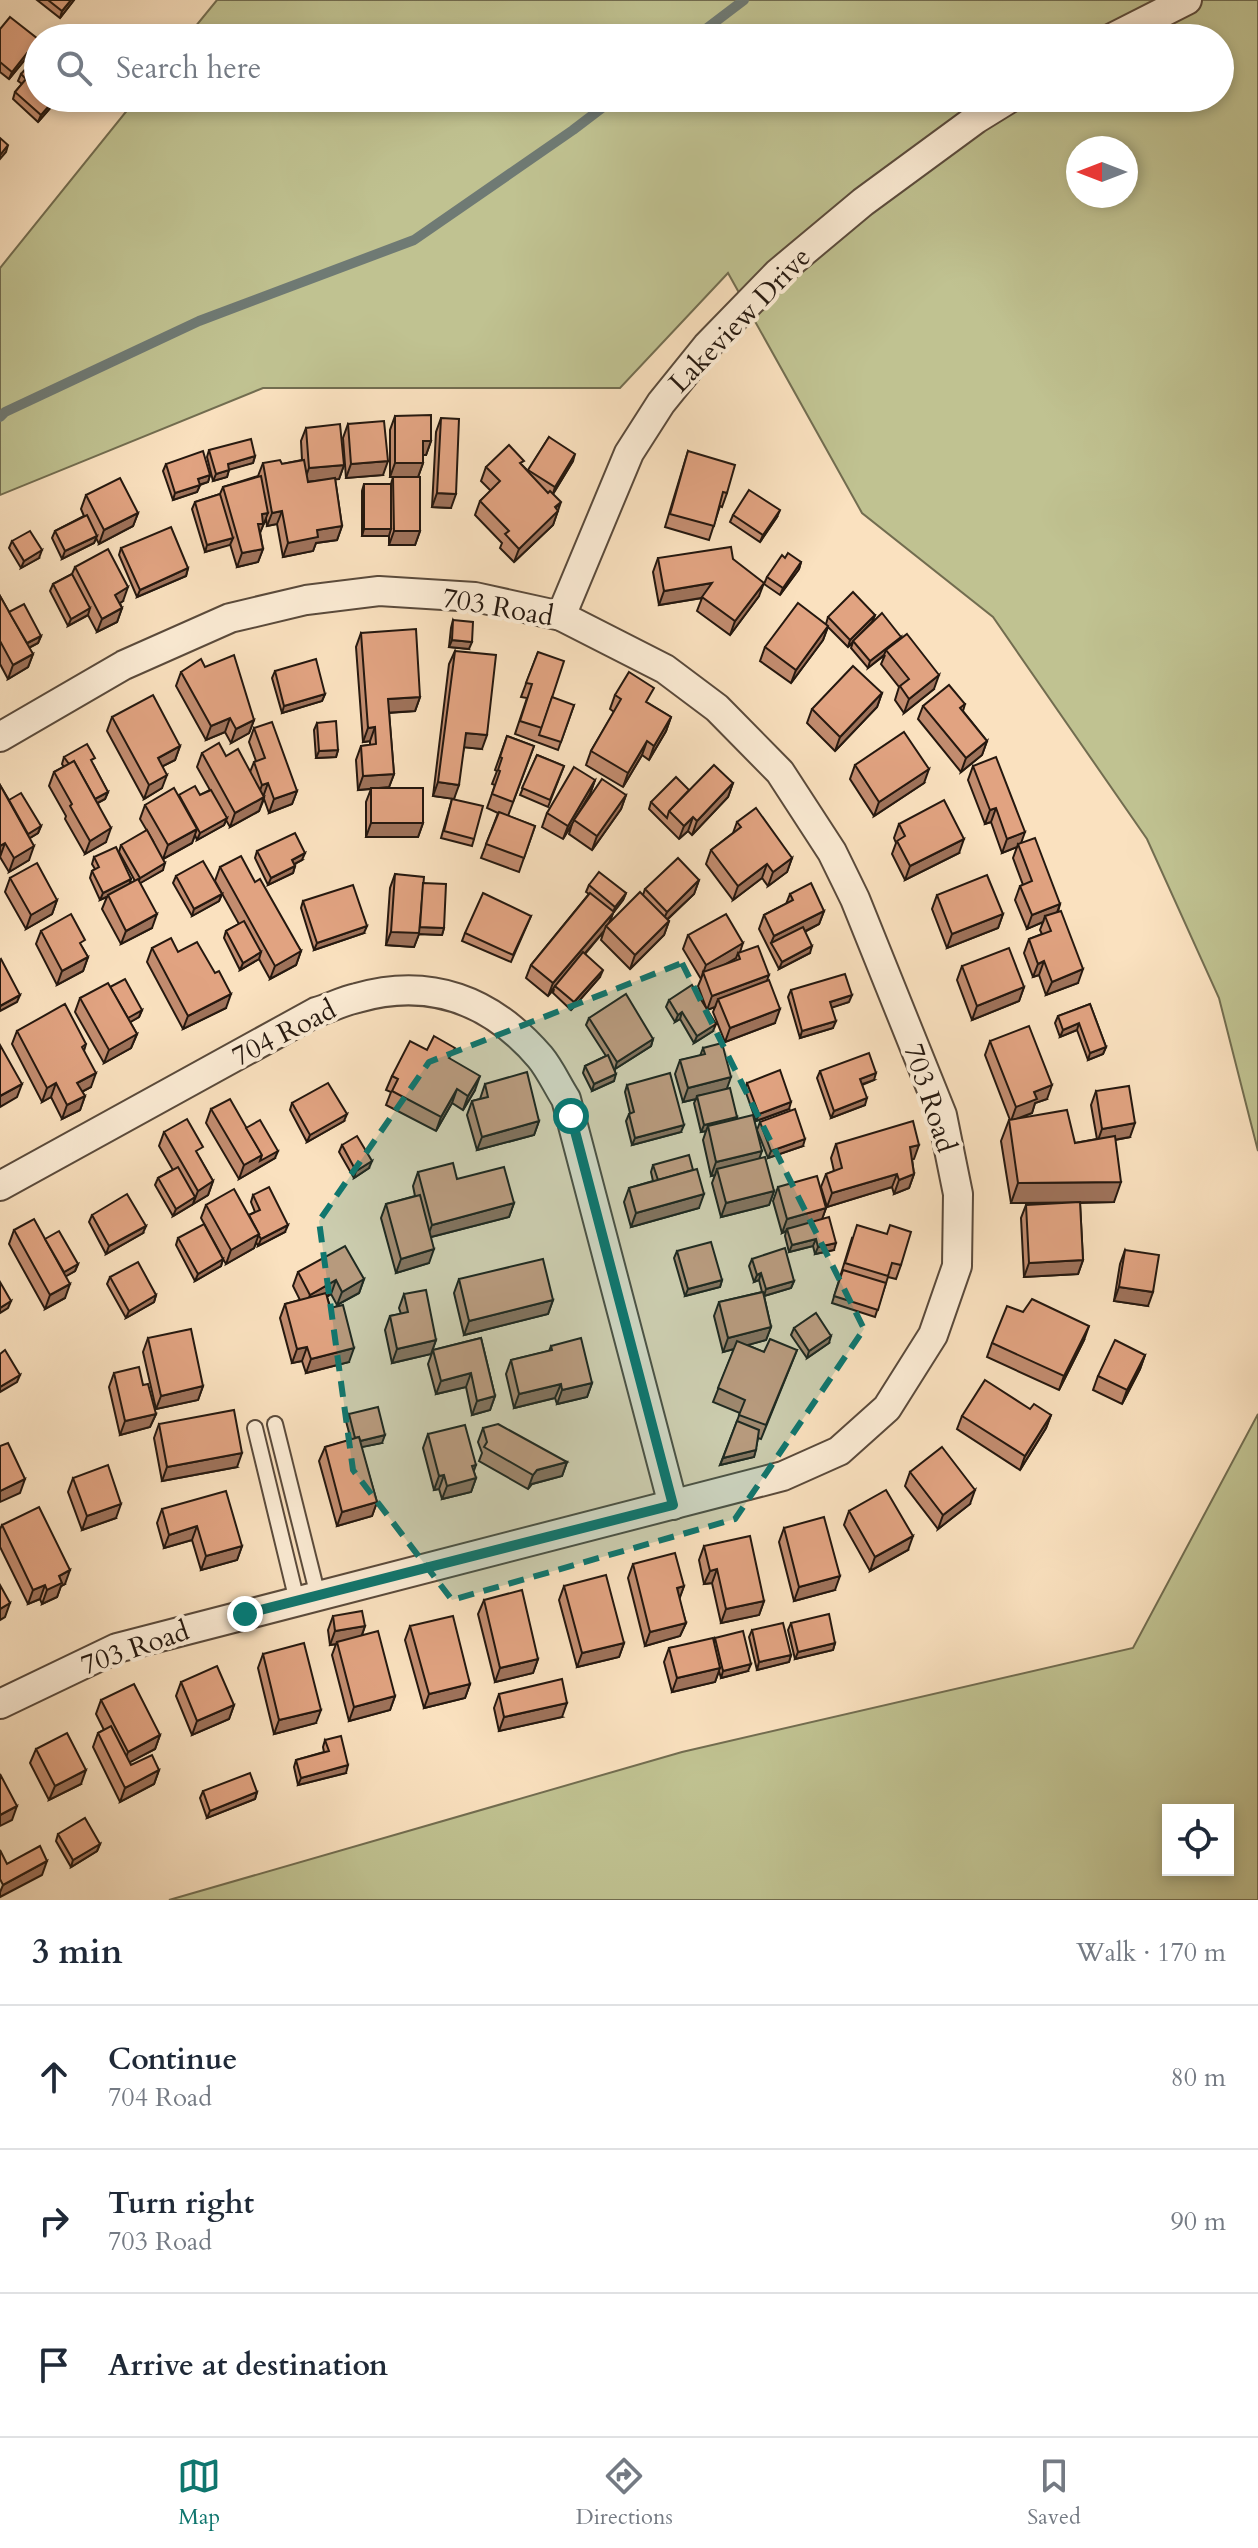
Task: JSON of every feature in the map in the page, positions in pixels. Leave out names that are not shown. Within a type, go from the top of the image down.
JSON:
[{"type":"street","points":[[1140,24],[1187,0]]},
{"type":"street","name":"Lakeview Drive","points":[[561,616],[629,453],[661,403],[707,346],[778,273],[863,202],[987,112]]},
{"type":"street","name":"703 Road","points":[[0,737],[124,665],[195,633],[230,618],[306,600],[379,591],[475,597],[561,616],[665,669],[717,708],[780,772],[832,852],[855,899],[942,1115],[958,1194],[957,1266],[933,1335],[887,1408],[839,1451],[783,1476],[117,1648],[0,1704]]},
{"type":"street","name":"704 Road","points":[[0,1186],[316,1012],[357,997],[398,990],[447,993],[480,1006],[541,1058],[566,1099],[673,1505]]},
{"type":"lane","points":[[275,1424],[308,1598]]},
{"type":"lane","points":[[255,1428],[308,1598]]},
{"type":"highlighted area","points":[[682,963],[864,1329],[735,1519],[452,1600],[353,1470],[319,1221],[429,1062]]},
{"type":"green space","points":[[217,0],[1258,0],[1258,1151],[1219,998],[1147,839],[993,617],[862,513],[728,273],[620,388],[263,388],[0,495],[0,268],[126,112],[1234,112],[1234,24],[197,24]]},
{"type":"green space","points":[[1258,1414],[1258,1900],[169,1900],[682,1752],[1133,1648]]},
{"type":"building","points":[[48,0],[71,0],[62,11]]},
{"type":"building","points":[[10,17],[24,28],[24,57],[12,72],[0,62],[0,29]]},
{"type":"building","points":[[24,81],[24,100],[15,92]]},
{"type":"building","points":[[0,138],[8,145],[0,155]]},
{"type":"building","points":[[431,415],[431,441],[423,441],[423,463],[395,463],[395,416]]},
{"type":"building","points":[[441,418],[459,419],[456,494],[437,493]]},
{"type":"building","points":[[384,421],[388,461],[351,464],[348,424]]},
{"type":"building","points":[[340,424],[344,465],[309,468],[306,428]]},
{"type":"building","points":[[549,437],[575,454],[555,487],[528,470]]},
{"type":"building","points":[[251,439],[255,456],[228,464],[229,470],[216,474],[209,450]]},
{"type":"building","points":[[509,445],[524,461],[520,463],[548,493],[550,491],[561,502],[555,507],[558,511],[519,549],[505,534],[509,531],[480,501],[500,481],[486,467]]},
{"type":"building","points":[[203,451],[210,475],[198,479],[200,485],[175,493],[166,464]]},
{"type":"building","points":[[688,451],[735,465],[727,493],[723,492],[714,526],[670,514]]},
{"type":"building","points":[[280,460],[282,464],[304,460],[308,482],[335,478],[342,526],[317,530],[318,537],[288,543],[282,511],[272,513],[263,463]]},
{"type":"building","points":[[261,476],[268,513],[262,514],[263,524],[258,524],[263,549],[242,553],[223,487]]},
{"type":"building","points":[[393,477],[420,477],[420,531],[394,531]]},
{"type":"building","points":[[120,478],[138,513],[104,530],[86,495]]},
{"type":"building","points":[[364,484],[391,484],[391,529],[364,529]]},
{"type":"building","points":[[749,490],[780,510],[763,535],[733,515]]},
{"type":"building","points":[[220,494],[233,538],[207,545],[195,502]]},
{"type":"building","points":[[87,515],[97,536],[65,551],[55,531]]},
{"type":"building","points":[[171,527],[188,568],[140,590],[121,548]]},
{"type":"building","points":[[30,531],[42,550],[24,561],[12,541]]},
{"type":"building","points":[[731,547],[733,559],[764,583],[735,621],[702,597],[712,583],[664,591],[658,558]]},
{"type":"building","points":[[108,549],[128,587],[115,595],[122,608],[102,619],[75,567]]},
{"type":"building","points":[[788,553],[801,562],[783,588],[767,577],[782,555],[785,558]]},
{"type":"building","points":[[72,574],[90,608],[71,619],[53,584]]},
{"type":"building","points":[[853,592],[875,615],[850,640],[828,617]]},
{"type":"building","points":[[0,596],[33,654],[13,665],[0,641]]},
{"type":"building","points":[[798,603],[828,626],[796,670],[765,647]]},
{"type":"building","points":[[24,604],[41,636],[27,643],[9,612]]},
{"type":"building","points":[[882,613],[901,637],[870,661],[853,641]]},
{"type":"building","points":[[453,620],[473,622],[472,642],[452,640]]},
{"type":"building","points":[[416,629],[420,697],[388,699],[394,774],[363,776],[361,746],[376,744],[375,727],[368,728],[361,633]]},
{"type":"building","points":[[907,634],[939,675],[909,699],[900,686],[909,679],[886,650]]},
{"type":"building","points":[[455,651],[496,655],[487,735],[466,733],[459,785],[438,782]]},
{"type":"building","points":[[538,652],[564,661],[542,728],[520,721],[532,684],[526,683]]},
{"type":"building","points":[[234,655],[254,720],[236,729],[230,718],[211,726],[181,672],[201,659],[205,667]]},
{"type":"building","points":[[316,659],[325,694],[284,706],[275,671]]},
{"type":"building","points":[[853,666],[882,693],[840,737],[812,709]]},
{"type":"building","points":[[629,672],[654,688],[646,702],[671,717],[654,746],[647,741],[628,773],[591,751],[621,699],[615,695]]},
{"type":"building","points":[[949,685],[965,704],[960,708],[987,741],[966,758],[923,706]]},
{"type":"building","points":[[153,695],[180,746],[158,758],[167,775],[149,785],[112,717]]},
{"type":"building","points":[[552,697],[574,705],[561,742],[539,735]]},
{"type":"building","points":[[336,721],[338,750],[319,751],[317,723]]},
{"type":"building","points":[[272,722],[297,791],[274,799],[268,783],[262,785],[254,762],[265,758],[254,728]]},
{"type":"building","points":[[904,732],[929,769],[879,802],[855,765]]},
{"type":"building","points":[[507,736],[534,746],[513,802],[492,794]]},
{"type":"building","points":[[219,743],[226,756],[238,749],[264,797],[235,813],[202,753]]},
{"type":"building","points":[[87,744],[95,758],[91,760],[108,792],[95,799],[74,761],[69,764],[64,757]]},
{"type":"building","points":[[537,755],[564,766],[550,800],[522,788]]},
{"type":"building","points":[[996,757],[1025,832],[1007,839],[996,808],[990,810],[973,766]]},
{"type":"building","points":[[74,761],[111,828],[90,841],[54,772]]},
{"type":"building","points":[[714,765],[733,783],[697,821],[693,817],[684,826],[669,811]]},
{"type":"building","points":[[574,767],[595,780],[568,826],[547,813]]},
{"type":"building","points":[[676,777],[689,790],[669,811],[667,818],[651,802]]},
{"type":"building","points":[[602,779],[626,795],[597,836],[574,820]]},
{"type":"building","points":[[0,785],[34,846],[14,858],[5,843],[0,846]]},
{"type":"building","points":[[195,786],[200,795],[211,790],[227,818],[200,833],[179,795]]},
{"type":"building","points":[[174,788],[197,829],[168,845],[145,805]]},
{"type":"building","points":[[371,788],[423,788],[423,823],[371,823]]},
{"type":"building","points":[[21,793],[41,826],[28,834],[9,800]]},
{"type":"building","points":[[452,799],[483,806],[474,839],[444,831]]},
{"type":"building","points":[[944,800],[964,839],[910,866],[897,841],[905,836],[899,824]]},
{"type":"building","points":[[756,808],[792,858],[773,872],[767,864],[738,886],[711,850],[741,827],[737,822]]},
{"type":"building","points":[[499,812],[535,826],[524,858],[486,844]]},
{"type":"building","points":[[147,830],[165,863],[140,878],[121,845]]},
{"type":"building","points":[[295,833],[305,853],[292,860],[295,866],[271,878],[257,851]]},
{"type":"building","points":[[1035,838],[1060,904],[1032,915],[1020,886],[1032,881],[1018,844]]},
{"type":"building","points":[[116,847],[131,879],[103,893],[92,871],[99,867],[94,857]]},
{"type":"building","points":[[241,856],[255,882],[260,879],[301,951],[275,966],[220,867]]},
{"type":"building","points":[[678,858],[699,880],[667,912],[645,889]]},
{"type":"building","points":[[203,861],[222,894],[194,909],[176,876]]},
{"type":"building","points":[[37,863],[57,900],[31,915],[10,878]]},
{"type":"building","points":[[599,872],[626,893],[615,907],[589,885]]},
{"type":"building","points":[[395,874],[424,877],[419,933],[391,932]]},
{"type":"building","points":[[987,875],[1003,914],[952,934],[937,895]]},
{"type":"building","points":[[138,879],[157,914],[126,931],[108,895]]},
{"type":"building","points":[[423,883],[446,884],[444,928],[420,927]]},
{"type":"building","points":[[811,883],[824,911],[774,936],[764,915],[793,900],[790,894]]},
{"type":"building","points":[[353,885],[367,926],[317,943],[303,901]]},
{"type":"building","points":[[640,892],[669,921],[635,955],[606,926]]},
{"type":"building","points":[[483,893],[531,916],[513,955],[465,933]]},
{"type":"building","points":[[590,893],[614,912],[553,983],[531,965]]},
{"type":"building","points":[[1061,911],[1083,969],[1052,982],[1044,961],[1038,964],[1029,939],[1051,931],[1045,916]]},
{"type":"building","points":[[71,914],[85,940],[80,943],[88,957],[62,971],[41,931]]},
{"type":"building","points":[[726,914],[743,943],[706,965],[688,935]]},
{"type":"building","points":[[244,921],[261,952],[243,963],[226,931]]},
{"type":"building","points":[[803,927],[812,946],[782,962],[771,943]]},
{"type":"building","points":[[171,938],[178,952],[197,942],[215,973],[219,971],[231,994],[188,1016],[152,948]]},
{"type":"building","points":[[758,946],[769,975],[712,996],[703,972],[740,959],[738,953]]},
{"type":"building","points":[[1009,948],[1024,987],[977,1006],[962,966]]},
{"type":"building","points":[[583,952],[603,970],[574,1002],[555,986]]},
{"type":"building","points":[[0,960],[20,995],[0,1006]]},
{"type":"building","points":[[845,974],[852,995],[830,1002],[836,1021],[802,1031],[791,990]]},
{"type":"building","points":[[125,979],[142,1010],[128,1018],[110,987]]},
{"type":"building","points":[[769,980],[780,1009],[730,1028],[718,999]]},
{"type":"building","points":[[108,983],[137,1034],[109,1050],[80,998]]},
{"type":"building","points":[[692,985],[716,1024],[697,1036],[682,1012],[678,1015],[669,1000]]},
{"type":"building","points":[[626,994],[653,1039],[617,1062],[589,1018]]},
{"type":"building","points":[[65,1004],[86,1044],[82,1047],[96,1073],[77,1083],[85,1096],[67,1105],[56,1083],[47,1088],[17,1031]]},
{"type":"building","points":[[1090,1004],[1106,1047],[1090,1053],[1079,1023],[1063,1030],[1058,1016]]},
{"type":"building","points":[[1029,1026],[1052,1085],[1034,1092],[1037,1099],[1016,1107],[990,1041]]},
{"type":"building","points":[[434,1036],[455,1048],[449,1058],[480,1076],[468,1096],[457,1089],[441,1117],[392,1091],[398,1079],[392,1076],[410,1041],[427,1050]]},
{"type":"building","points":[[722,1043],[731,1077],[688,1088],[680,1060],[705,1054],[703,1048]]},
{"type":"building","points":[[0,1045],[22,1084],[0,1096]]},
{"type":"building","points":[[869,1053],[876,1073],[860,1079],[867,1098],[834,1111],[820,1071]]},
{"type":"building","points":[[608,1055],[616,1074],[594,1084],[585,1066]]},
{"type":"building","points":[[780,1070],[791,1102],[759,1114],[747,1083]]},
{"type":"building","points":[[527,1072],[539,1121],[482,1137],[472,1101],[488,1097],[485,1084]]},
{"type":"building","points":[[670,1073],[684,1125],[635,1138],[629,1114],[634,1112],[627,1085]]},
{"type":"building","points":[[328,1083],[347,1114],[310,1135],[292,1103]]},
{"type":"building","points":[[1129,1086],[1135,1123],[1102,1129],[1096,1091]]},
{"type":"building","points":[[730,1088],[737,1117],[704,1125],[697,1096]]},
{"type":"building","points":[[230,1099],[262,1155],[244,1165],[211,1109]]},
{"type":"building","points":[[795,1109],[805,1139],[771,1151],[760,1122]]},
{"type":"building","points":[[1067,1110],[1075,1143],[1115,1136],[1121,1182],[1018,1183],[1009,1120]]},
{"type":"building","points":[[753,1115],[762,1151],[716,1162],[708,1126]]},
{"type":"building","points":[[187,1119],[203,1147],[196,1151],[213,1181],[198,1191],[164,1132]]},
{"type":"building","points":[[260,1120],[278,1151],[260,1161],[262,1155],[246,1128]]},
{"type":"building","points":[[913,1121],[919,1145],[910,1147],[914,1174],[899,1180],[897,1174],[832,1193],[826,1174],[842,1168],[836,1144]]},
{"type":"building","points":[[357,1136],[372,1161],[356,1171],[342,1145]]},
{"type":"building","points":[[689,1155],[693,1170],[658,1180],[653,1165]]},
{"type":"building","points":[[765,1157],[774,1191],[726,1203],[717,1169]]},
{"type":"building","points":[[453,1163],[457,1179],[504,1167],[514,1203],[432,1225],[418,1172]]},
{"type":"building","points":[[178,1167],[195,1197],[176,1209],[158,1178]]},
{"type":"building","points":[[697,1169],[704,1194],[636,1213],[629,1188]]},
{"type":"building","points":[[817,1176],[826,1208],[787,1219],[778,1187]]},
{"type":"building","points":[[269,1187],[288,1225],[261,1239],[249,1215],[260,1210],[253,1195]]},
{"type":"building","points":[[234,1189],[259,1234],[231,1250],[206,1205]]},
{"type":"building","points":[[127,1194],[146,1226],[109,1246],[92,1215]]},
{"type":"building","points":[[420,1195],[434,1249],[401,1259],[386,1204]]},
{"type":"building","points":[[1080,1202],[1083,1260],[1029,1263],[1026,1205]]},
{"type":"building","points":[[829,1217],[836,1243],[818,1247],[816,1239],[792,1245],[787,1229]]},
{"type":"building","points":[[34,1219],[70,1284],[50,1295],[14,1230]]},
{"type":"building","points":[[204,1224],[223,1259],[198,1274],[178,1238]]},
{"type":"building","points":[[857,1225],[887,1234],[890,1225],[911,1232],[901,1265],[892,1263],[888,1276],[845,1263]]},
{"type":"building","points":[[59,1231],[78,1264],[64,1272],[45,1239]]},
{"type":"building","points":[[711,1242],[722,1280],[688,1289],[677,1251]]},
{"type":"building","points":[[345,1246],[364,1279],[342,1292],[336,1280],[310,1295],[298,1272]]},
{"type":"building","points":[[785,1248],[794,1281],[766,1289],[752,1259]]},
{"type":"building","points":[[1125,1250],[1159,1255],[1153,1292],[1119,1287]]},
{"type":"building","points":[[543,1259],[553,1300],[469,1321],[459,1279]]},
{"type":"building","points":[[138,1262],[156,1295],[129,1311],[110,1277]]},
{"type":"building","points":[[843,1270],[886,1283],[878,1310],[834,1296]]},
{"type":"building","points":[[0,1282],[11,1301],[0,1308]]},
{"type":"building","points":[[426,1290],[436,1340],[397,1349],[390,1316],[408,1312],[404,1294]]},
{"type":"building","points":[[763,1292],[771,1327],[728,1338],[719,1302]]},
{"type":"building","points":[[326,1293],[330,1308],[343,1305],[354,1348],[311,1359],[307,1347],[297,1349],[285,1304]]},
{"type":"building","points":[[1032,1299],[1089,1326],[1064,1376],[992,1343],[1007,1306],[1023,1312]]},
{"type":"building","points":[[816,1313],[831,1336],[809,1351],[794,1328]]},
{"type":"building","points":[[191,1329],[203,1386],[161,1396],[148,1338]]},
{"type":"building","points":[[481,1338],[495,1396],[477,1401],[471,1373],[441,1381],[433,1350]]},
{"type":"building","points":[[581,1338],[592,1383],[562,1390],[561,1384],[519,1394],[511,1360],[552,1350],[551,1346]]},
{"type":"building","points":[[770,1339],[797,1350],[766,1425],[739,1415],[745,1400],[718,1388],[737,1341],[764,1352]]},
{"type":"building","points":[[1115,1340],[1145,1355],[1127,1390],[1098,1376]]},
{"type":"building","points":[[5,1350],[20,1375],[0,1387],[0,1354]]},
{"type":"building","points":[[139,1367],[143,1385],[148,1384],[156,1414],[125,1421],[114,1373]]},
{"type":"building","points":[[985,1380],[1030,1409],[1034,1404],[1051,1415],[1025,1456],[962,1416]]},
{"type":"building","points":[[378,1407],[385,1435],[360,1441],[359,1437],[355,1438],[349,1414]]},
{"type":"building","points":[[234,1410],[242,1453],[167,1467],[159,1424]]},
{"type":"building","points":[[737,1421],[759,1430],[756,1450],[723,1458]]},
{"type":"building","points":[[498,1424],[567,1462],[537,1470],[533,1475],[484,1447],[487,1442],[483,1428]]},
{"type":"building","points":[[465,1425],[476,1465],[472,1466],[476,1478],[447,1486],[444,1475],[439,1476],[428,1434]]},
{"type":"building","points":[[359,1437],[377,1502],[342,1512],[325,1447]]},
{"type":"building","points":[[8,1443],[25,1479],[0,1491],[0,1446]]},
{"type":"building","points":[[942,1447],[975,1490],[943,1515],[910,1472]]},
{"type":"building","points":[[108,1465],[121,1504],[87,1516],[73,1478]]},
{"type":"building","points":[[886,1490],[913,1536],[875,1557],[849,1511]]},
{"type":"building","points":[[226,1491],[242,1546],[206,1556],[197,1526],[169,1535],[162,1509]]},
{"type":"building","points":[[39,1507],[70,1570],[59,1576],[62,1583],[47,1590],[45,1585],[33,1590],[2,1525]]},
{"type":"building","points":[[824,1517],[840,1576],[799,1587],[784,1528]]},
{"type":"building","points":[[750,1536],[764,1601],[726,1609],[717,1569],[710,1571],[704,1546]]},
{"type":"building","points":[[675,1553],[684,1586],[677,1588],[686,1623],[650,1632],[633,1564]]},
{"type":"building","points":[[606,1575],[624,1643],[582,1653],[564,1586]]},
{"type":"building","points":[[0,1585],[10,1603],[0,1609]]},
{"type":"building","points":[[522,1590],[538,1659],[500,1668],[484,1600]]},
{"type":"building","points":[[362,1611],[365,1626],[335,1631],[333,1616]]},
{"type":"building","points":[[829,1614],[835,1643],[798,1652],[791,1623]]},
{"type":"building","points":[[453,1616],[470,1684],[429,1694],[410,1626]]},
{"type":"building","points":[[783,1623],[791,1655],[759,1662],[752,1630]]},
{"type":"building","points":[[378,1631],[395,1696],[354,1707],[337,1642]]},
{"type":"building","points":[[743,1631],[751,1664],[723,1671],[715,1638]]},
{"type":"building","points":[[713,1638],[720,1668],[677,1678],[669,1648]]},
{"type":"building","points":[[304,1643],[321,1710],[279,1720],[263,1654]]},
{"type":"building","points":[[217,1666],[234,1705],[197,1721],[181,1682]]},
{"type":"building","points":[[562,1679],[567,1703],[504,1717],[499,1694]]},
{"type":"building","points":[[134,1684],[160,1735],[128,1752],[101,1700]]},
{"type":"building","points":[[111,1726],[131,1765],[152,1755],[159,1770],[125,1788],[98,1733]]},
{"type":"building","points":[[67,1733],[86,1770],[55,1786],[36,1749]]},
{"type":"building","points":[[341,1736],[348,1765],[301,1778],[296,1760],[329,1751],[325,1740]]},
{"type":"building","points":[[250,1773],[257,1792],[210,1811],[203,1791]]},
{"type":"building","points":[[0,1774],[17,1806],[0,1815]]},
{"type":"building","points":[[85,1818],[100,1844],[73,1860],[58,1834]]},
{"type":"building","points":[[40,1846],[47,1861],[3,1885],[0,1879],[0,1850],[7,1864]]},
{"type":"waterway","points":[[712,24],[744,0]]},
{"type":"waterway","points":[[0,417],[199,321],[414,240],[597,112]]},
{"type":"route","points":[[245,1614],[673,1505],[571,1116]]}]
